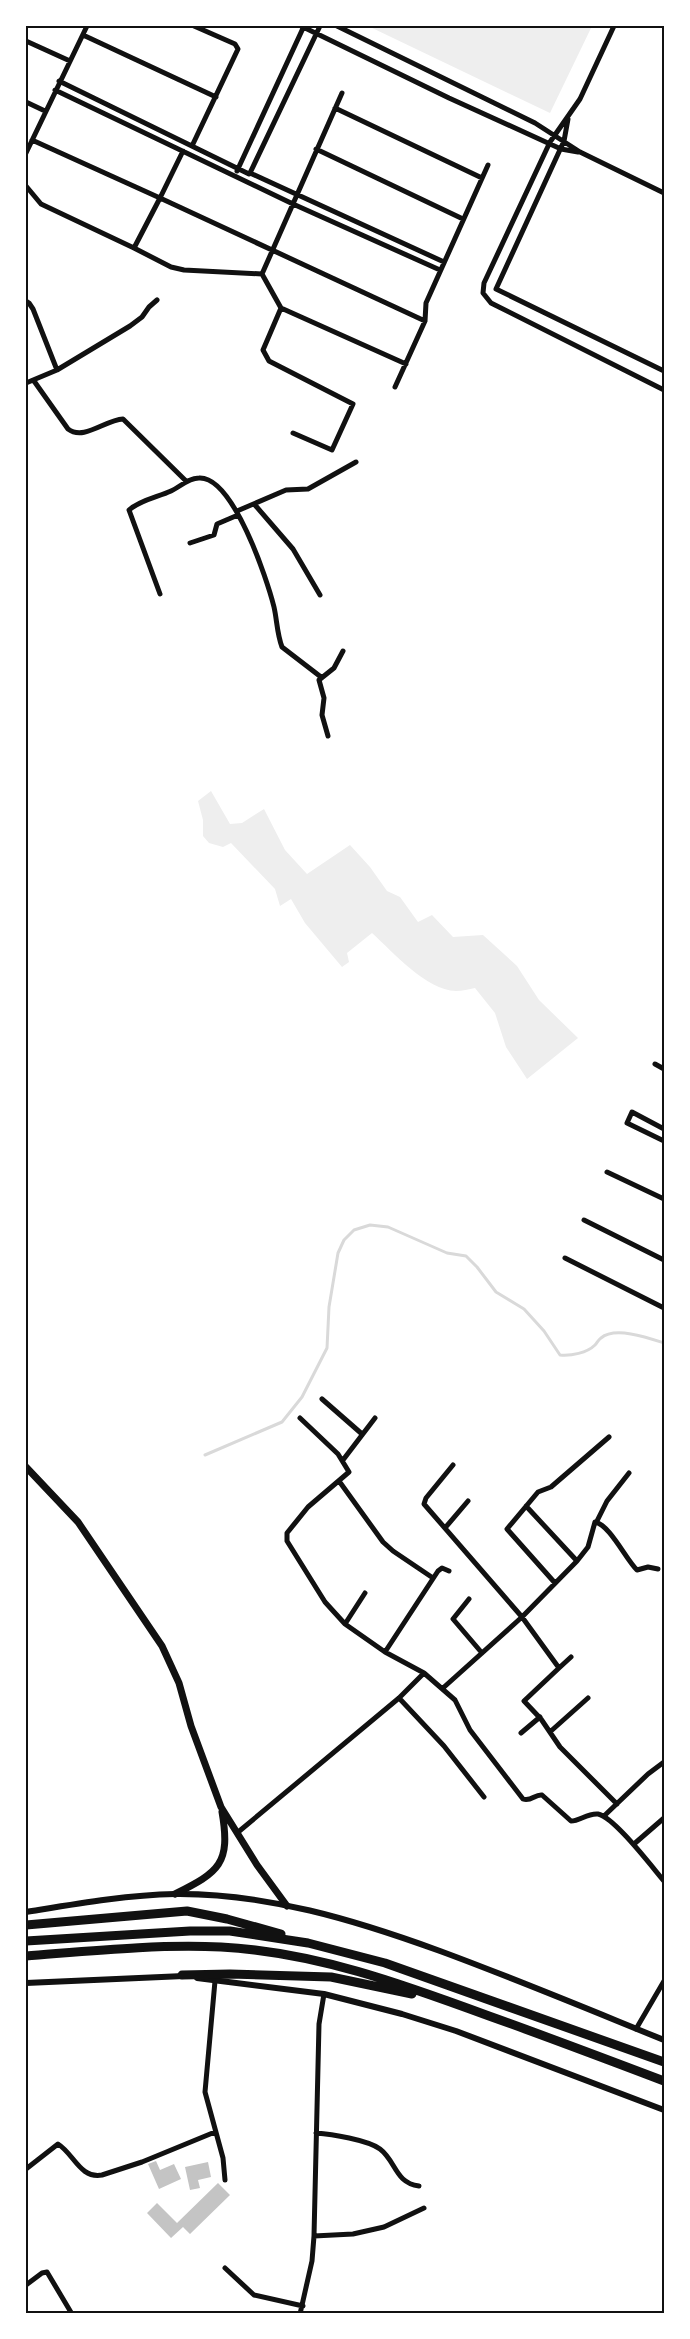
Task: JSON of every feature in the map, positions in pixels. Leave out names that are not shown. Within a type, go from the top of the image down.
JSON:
[{"type":"highway","points":[[26,1925],[187,1911],[227,1919],[385,1963],[664,2062]]},
{"type":"highway","points":[[26,1941],[230,1931],[308,1943]]},
{"type":"highway","points":[[26,1956],[143,1947],[222,1947],[287,1955],[339,1965],[469,2008],[664,2081]]},
{"type":"highway","points":[[182,1975],[331,1977],[395,1989],[469,2008]]},
{"type":"main road","points":[[26,1467],[78,1522],[138,1610],[166,1655],[180,1683],[191,1726],[221,1807],[226,1846],[223,1858],[215,1869],[203,1880],[175,1894]]},
{"type":"main road","points":[[221,1807],[287,1906]]},
{"type":"street","points":[[26,153],[87,26]]},
{"type":"street","points":[[192,146],[238,51],[237,46],[194,26]]},
{"type":"street","points":[[235,175],[303,26],[449,98],[550,142],[561,149],[580,152]]},
{"type":"street","points":[[245,181],[320,26]]},
{"type":"street","points":[[337,26],[535,123],[580,152],[664,193]]},
{"type":"street","points":[[614,26],[580,99],[550,142],[484,283],[485,297],[491,303],[664,390]]},
{"type":"street","points":[[82,34],[216,97]]},
{"type":"street","points":[[26,41],[70,61]]},
{"type":"street","points":[[59,81],[238,168],[444,262]]},
{"type":"street","points":[[56,90],[293,204],[440,270]]},
{"type":"street","points":[[262,274],[342,93]]},
{"type":"street","points":[[26,102],[45,111]]},
{"type":"street","points":[[335,108],[482,178]]},
{"type":"street","points":[[485,297],[496,289],[561,149],[569,116]]},
{"type":"street","points":[[32,140],[425,321]]},
{"type":"street","points":[[316,149],[463,219]]},
{"type":"street","points":[[134,248],[183,151]]},
{"type":"street","points":[[395,387],[425,321],[426,303],[488,165]]},
{"type":"street","points":[[26,186],[41,204],[171,267],[184,270],[262,274]]},
{"type":"street","points":[[262,274],[281,308],[406,364]]},
{"type":"street","points":[[496,289],[664,370]]},
{"type":"street","points":[[26,382],[34,381],[57,370],[142,318],[148,307],[157,300]]},
{"type":"street","points":[[26,301],[33,309],[57,370]]},
{"type":"street","points":[[281,308],[263,350],[265,357],[269,362],[353,405],[332,450],[293,433]]},
{"type":"street","points":[[34,381],[73,433],[123,419],[186,481]]},
{"type":"street","points":[[190,543],[214,535],[217,524],[237,513],[286,490],[308,489],[357,462]]},
{"type":"street","points":[[160,594],[129,510],[186,481],[202,477],[213,482],[224,492],[237,513],[262,569],[274,607],[282,647],[321,677]]},
{"type":"street","points":[[255,505],[293,549],[320,595]]},
{"type":"street","points":[[328,736],[322,715],[325,703],[319,682],[321,677],[334,668],[343,651]]},
{"type":"street","points":[[655,1064],[664,1069]]},
{"type":"street","points":[[664,1129],[632,1113],[627,1123],[664,1141]]},
{"type":"street","points":[[607,1172],[664,1199]]},
{"type":"street","points":[[584,1220],[664,1260]]},
{"type":"street","points":[[565,1258],[664,1308]]},
{"type":"street","points":[[322,1398],[362,1434]]},
{"type":"street","points":[[300,1418],[343,1460],[349,1472],[308,1507],[294,1522],[286,1537],[325,1602],[345,1624],[385,1652],[424,1673],[443,1688],[455,1700],[470,1730],[522,1799],[529,1800],[538,1794],[542,1795],[571,1821],[586,1815],[604,1816],[634,1844],[664,1881]]},
{"type":"street","points":[[343,1460],[375,1418]]},
{"type":"street","points":[[555,1583],[507,1530],[538,1492],[551,1487],[609,1437]]},
{"type":"street","points":[[453,1466],[424,1502],[522,1617],[559,1668]]},
{"type":"street","points":[[443,1688],[522,1617],[577,1561],[588,1547],[592,1528],[607,1501],[629,1473]]},
{"type":"street","points":[[339,1481],[383,1542],[433,1578]]},
{"type":"street","points":[[445,1528],[468,1501]]},
{"type":"street","points":[[526,1506],[577,1561]]},
{"type":"street","points":[[597,1521],[610,1533],[635,1569],[648,1566],[658,1569]]},
{"type":"street","points":[[385,1652],[433,1578],[441,1569],[449,1571]]},
{"type":"street","points":[[345,1624],[365,1593]]},
{"type":"street","points":[[469,1599],[453,1619],[482,1653]]},
{"type":"street","points":[[572,1657],[524,1700],[551,1731],[560,1747],[617,1804]]},
{"type":"street","points":[[237,1833],[399,1698],[424,1673]]},
{"type":"street","points":[[399,1698],[444,1746],[484,1797]]},
{"type":"street","points":[[551,1731],[588,1698]]},
{"type":"street","points":[[521,1733],[540,1717]]},
{"type":"street","points":[[604,1816],[664,1762]]},
{"type":"street","points":[[634,1844],[664,1818]]},
{"type":"street","points":[[26,1912],[100,1900],[175,1894],[230,1897],[287,1906],[389,1933],[530,1984],[664,2040]]},
{"type":"street","points":[[26,1983],[182,1975],[324,1994],[456,2031],[664,2110]]},
{"type":"street","points":[[215,1981],[205,2092],[223,2158],[225,2180]]},
{"type":"street","points":[[636,2029],[664,1981]]},
{"type":"street","points":[[300,2313],[314,2236],[319,2024],[324,1994]]},
{"type":"street","points":[[26,2169],[58,2144],[86,2174],[102,2175],[142,2162],[215,2132]]},
{"type":"street","points":[[316,2133],[374,2146],[385,2154],[404,2181],[419,2186]]},
{"type":"street","points":[[314,2236],[353,2234],[384,2227],[424,2208]]},
{"type":"street","points":[[225,2268],[254,2295],[303,2306]]},
{"type":"street","points":[[26,2285],[42,2272],[47,2272],[72,2313]]},
{"type":"shaded area","points":[[368,26],[592,26],[550,113]]},
{"type":"shaded area","points":[[211,791],[230,824],[242,823],[264,809],[285,850],[307,874],[350,845],[387,891],[400,897],[418,922],[432,915],[453,937],[483,935],[517,966],[539,1000],[578,1038],[527,1079],[506,1047],[495,1013],[475,988],[456,991],[433,984],[411,969],[372,933],[347,953],[349,962],[342,967],[305,923],[291,899],[280,906],[275,889],[231,843],[223,847],[209,843],[203,836],[203,820],[198,801]]},
{"type":"building","points":[[156,2161],[160,2170],[174,2164],[181,2179],[159,2189],[148,2164]]},
{"type":"building","points":[[208,2162],[211,2177],[198,2180],[200,2188],[190,2190],[185,2167]]},
{"type":"building","points":[[218,2183],[230,2195],[190,2234],[183,2227],[171,2238],[147,2213],[157,2203],[177,2223]]},
{"type":"waterway","points":[[205,1455],[282,1422],[302,1397],[327,1348],[329,1307],[338,1253],[344,1240],[354,1230],[370,1225],[388,1227],[447,1253],[466,1256],[496,1292],[524,1309],[544,1331],[560,1355],[583,1352],[592,1348],[601,1338],[615,1333],[632,1334],[664,1343]]}]
